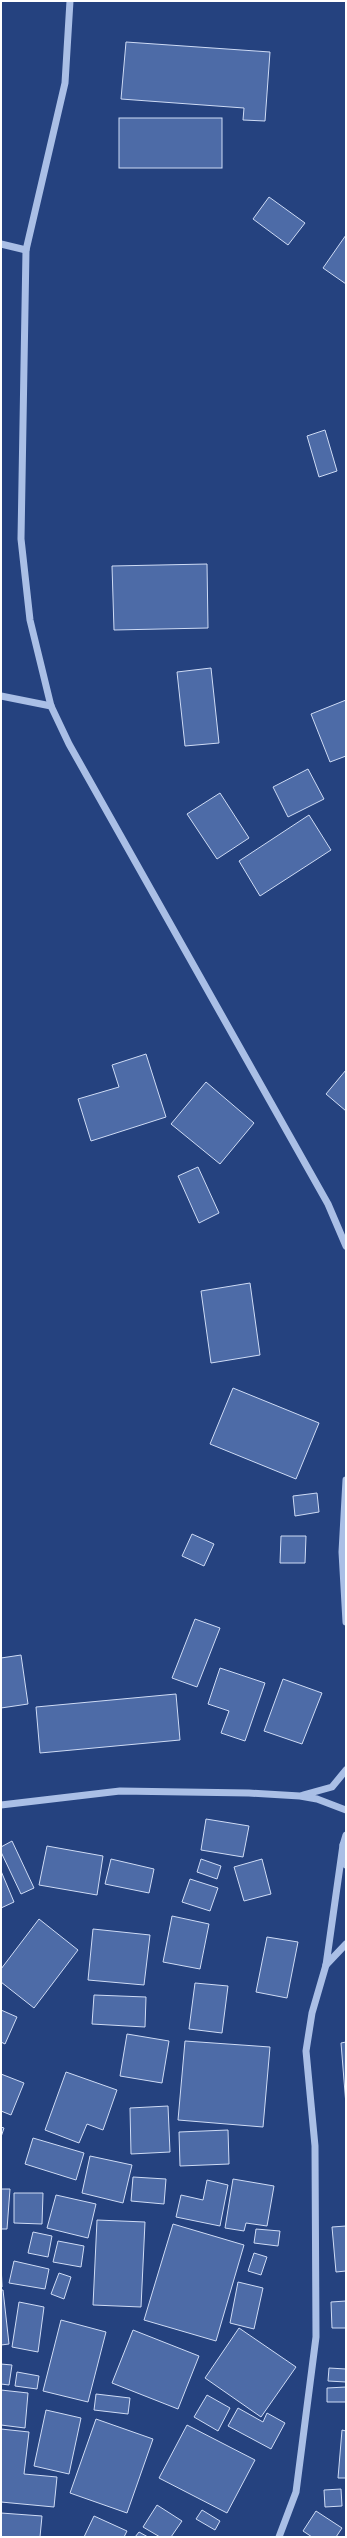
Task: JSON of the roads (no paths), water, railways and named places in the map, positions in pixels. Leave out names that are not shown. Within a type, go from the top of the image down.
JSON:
[{"type":"street","points":[[70,1],[65,83],[26,250],[21,539],[30,620],[51,706],[80,764],[328,1204],[346,1246]]},
{"type":"street","points":[[1,244],[26,250]]},
{"type":"street","points":[[1,696],[51,706]]},
{"type":"street","points":[[346,1480],[342,1552],[346,1622]]},
{"type":"street","points":[[300,1796],[332,1787],[346,1770]]},
{"type":"street","points":[[1,1805],[120,1791],[300,1796],[317,1799],[346,1810]]},
{"type":"street","points":[[279,2537],[296,2492],[316,2337],[315,2146],[306,2051],[312,2013],[326,1965],[343,1845],[346,1835]]},
{"type":"street","points":[[343,1845],[346,1865]]},
{"type":"street","points":[[326,1965],[346,1944]]}]
